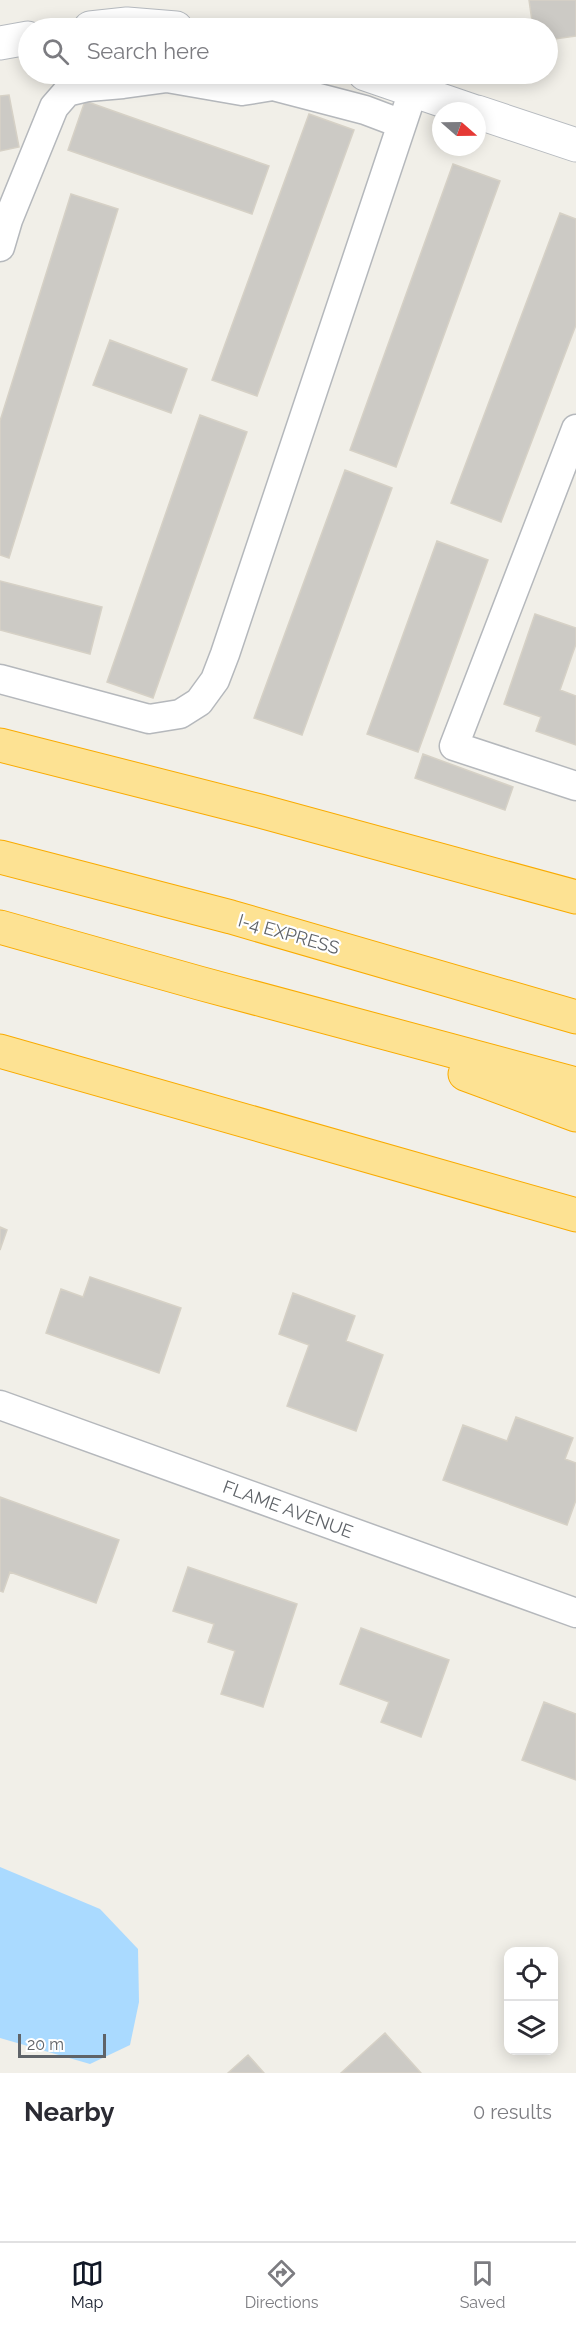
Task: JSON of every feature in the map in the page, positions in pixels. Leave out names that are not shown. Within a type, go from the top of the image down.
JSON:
[{"type":"highway","points":[[0,745],[260,811],[576,897]]},
{"type":"highway","name":"I-4 EXPRESS","points":[[0,857],[231,917],[576,1017]]},
{"type":"highway","points":[[0,927],[576,1084]]},
{"type":"highway","points":[[399,966],[576,997]]},
{"type":"highway","points":[[284,1006],[576,1115]]},
{"type":"highway","points":[[0,1051],[576,1215]]},
{"type":"main road","points":[[0,44],[18,40]]},
{"type":"main road","points":[[393,84],[445,102]]},
{"type":"main road","points":[[486,116],[576,145]]},
{"type":"street","points":[[0,247],[4,219],[54,106],[68,92],[88,87],[123,84]]},
{"type":"street","points":[[202,84],[242,91],[273,86],[365,111],[402,124]]},
{"type":"street","points":[[0,679],[149,719],[180,714],[199,702],[215,680],[413,91]]},
{"type":"street","points":[[576,429],[454,746],[576,786]]},
{"type":"street","name":"FLAME AVENUE","points":[[0,1405],[576,1613]]},
{"type":"water","points":[[0,1867],[100,1909],[138,1949],[139,2002],[130,2045],[90,2064],[0,2038]]},
{"type":"building","points":[[529,0],[576,0],[576,36],[558,39],[558,18],[532,18]]},
{"type":"building","points":[[9,95],[19,147],[0,151],[0,96]]},
{"type":"building","points":[[85,101],[269,166],[252,214],[68,150]]},
{"type":"building","points":[[309,114],[354,130],[257,396],[212,380]]},
{"type":"building","points":[[453,164],[500,181],[396,467],[350,450]]},
{"type":"building","points":[[71,194],[118,209],[9,558],[0,555],[0,421]]},
{"type":"building","points":[[560,213],[576,219],[576,325],[501,522],[451,503]]},
{"type":"building","points":[[110,340],[187,369],[171,413],[93,385]]},
{"type":"building","points":[[200,415],[247,432],[153,698],[107,682]]},
{"type":"building","points":[[345,470],[392,488],[302,735],[254,718]]},
{"type":"building","points":[[437,541],[488,560],[418,752],[367,734]]},
{"type":"building","points":[[0,581],[102,607],[90,654],[0,630]]},
{"type":"building","points":[[535,614],[576,628],[576,644],[560,690],[576,696],[576,745],[536,731],[541,717],[504,704]]},
{"type":"building","points":[[423,754],[513,787],[505,810],[415,778]]},
{"type":"building","points":[[0,1227],[7,1230],[0,1250]]},
{"type":"building","points":[[90,1277],[181,1308],[159,1373],[46,1333],[61,1289],[83,1297]]},
{"type":"building","points":[[293,1293],[355,1316],[346,1341],[383,1355],[356,1431],[287,1406],[309,1345],[279,1334]]},
{"type":"building","points":[[516,1417],[573,1438],[565,1459],[576,1463],[576,1500],[567,1525],[443,1480],[463,1425],[507,1441]]},
{"type":"building","points":[[0,1497],[119,1540],[96,1603],[10,1572],[3,1592],[0,1591]]},
{"type":"building","points":[[188,1567],[297,1604],[263,1707],[221,1694],[235,1651],[208,1642],[214,1624],[173,1611]]},
{"type":"building","points":[[361,1628],[449,1660],[421,1737],[381,1722],[389,1702],[340,1684]]},
{"type":"building","points":[[544,1702],[576,1714],[576,1780],[522,1760]]},
{"type":"building","points":[[385,2033],[421,2073],[341,2073]]},
{"type":"building","points":[[248,2055],[264,2073],[228,2073]]}]
